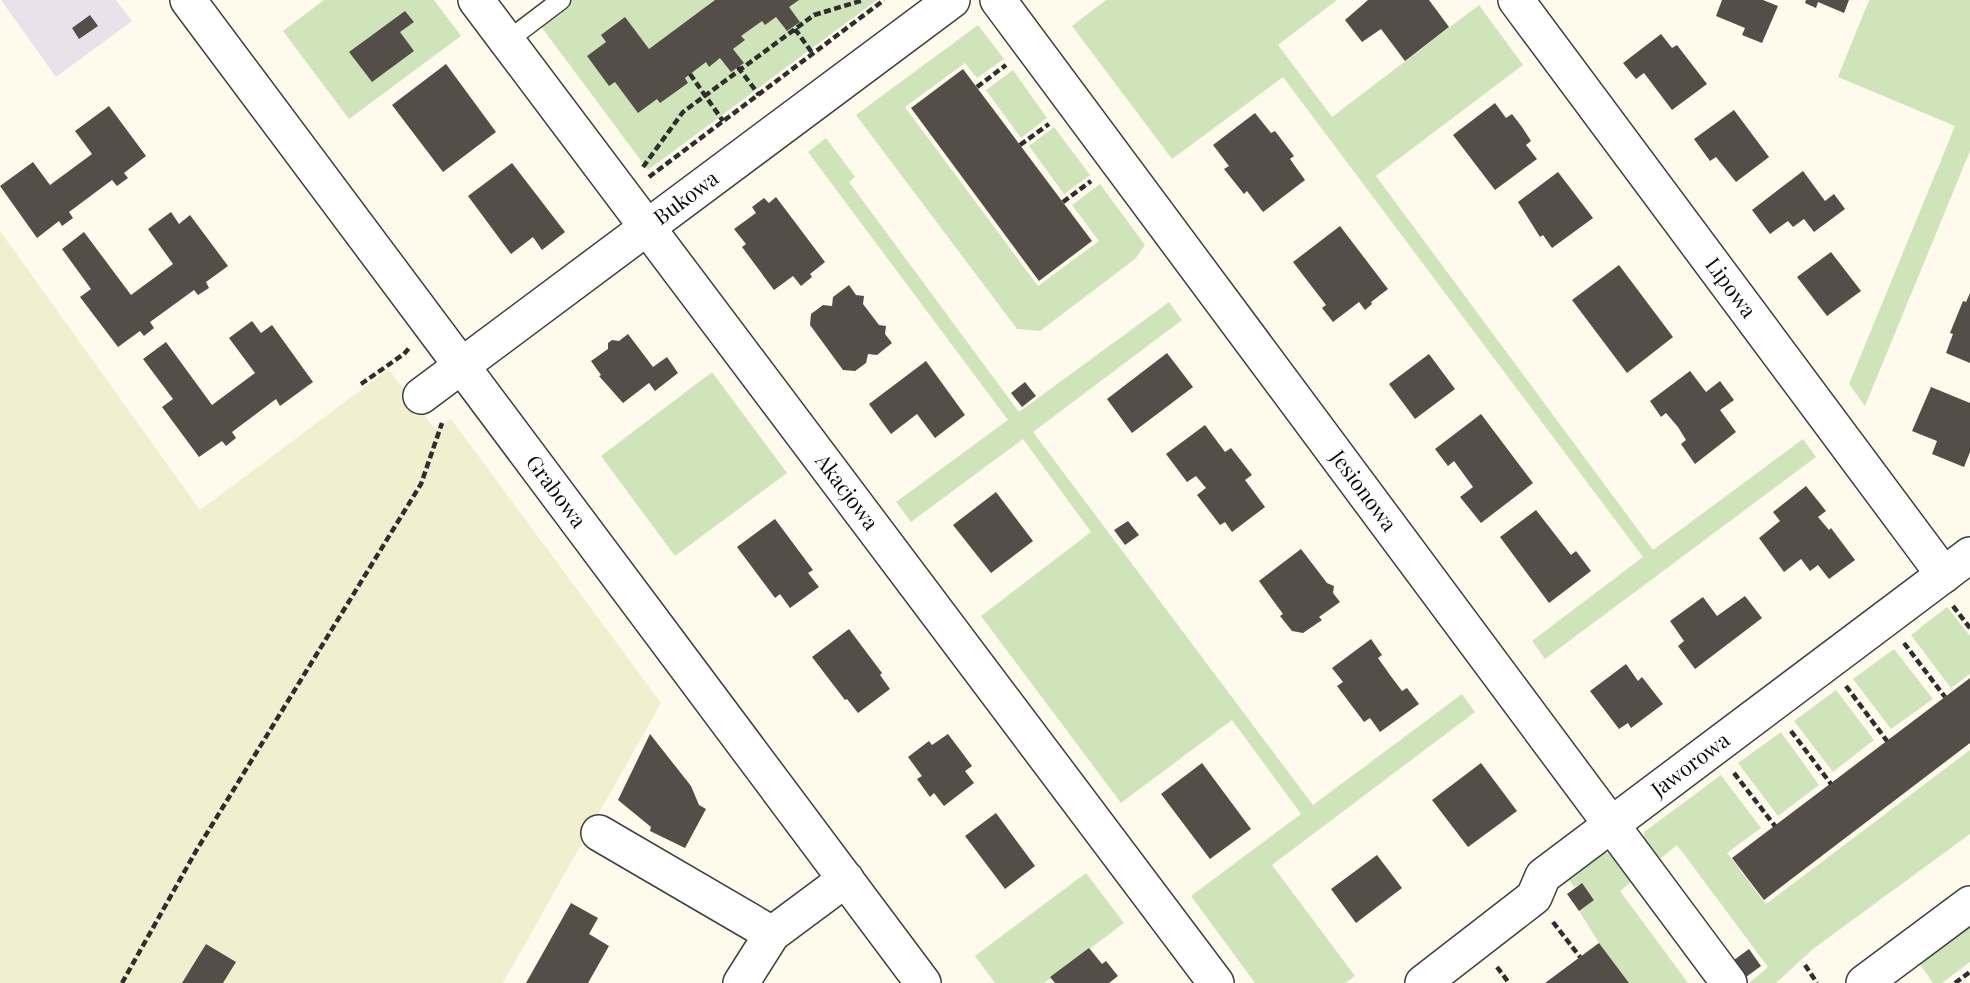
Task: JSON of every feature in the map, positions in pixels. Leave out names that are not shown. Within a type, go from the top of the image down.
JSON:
[{"type":"street","name":"Grabowa","points":[[188,0],[923,983]]},
{"type":"street","name":"Akacjowa","points":[[476,0],[507,41],[659,218],[1216,983]]},
{"type":"street","name":"Bukowa","points":[[432,407],[461,365],[952,0]]},
{"type":"street","name":"Jesionowa","points":[[998,0],[1729,983]]},
{"type":"street","name":"Lipowa","points":[[1516,0],[1957,565]]},
{"type":"street","name":"Jaworowa","points":[[1423,983],[1534,897],[1543,876],[1957,565]]},
{"type":"street","points":[[598,833],[772,934]]},
{"type":"street","points":[[741,983],[772,934],[846,879]]},
{"type":"street","points":[[1864,983],[1970,904]]},
{"type":"lane","points":[[507,41],[561,0]]},
{"type":"path","points":[[659,218],[641,169],[682,113],[814,15],[864,0]]},
{"type":"path","points":[[795,27],[813,54]]},
{"type":"path","points":[[977,87],[1012,61]]},
{"type":"path","points":[[739,69],[758,95]]},
{"type":"path","points":[[690,74],[723,121]]},
{"type":"path","points":[[1020,145],[1055,119]]},
{"type":"path","points":[[1063,202],[1098,176]]},
{"type":"path","points":[[122,983],[196,851],[421,484],[432,407]]},
{"type":"path","points":[[1899,637],[1945,697]]},
{"type":"path","points":[[1841,680],[1887,741]]},
{"type":"path","points":[[1784,722],[1830,784]]},
{"type":"path","points":[[1727,764],[1775,826]]},
{"type":"path","points":[[1534,897],[1580,957]]},
{"type":"path","points":[[1805,965],[1817,983]]},
{"type":"path","points":[[1955,983],[1970,972]]},
{"type":"shaded area","points":[[1,0],[116,0],[132,21],[56,77]]},
{"type":"shaded area","points":[[0,231],[200,510],[390,368],[435,429],[451,419],[661,703],[503,983],[0,983]]},
{"type":"green space","points":[[324,0],[434,0],[461,36],[349,119],[283,31]]},
{"type":"green space","points":[[548,0],[877,0],[648,170],[531,13]]},
{"type":"green space","points":[[1106,0],[1337,0],[1278,45],[1332,117],[1479,5],[1523,65],[1376,176],[1653,550],[1803,439],[1816,457],[1545,659],[1532,641],[1643,557],[1283,77],[1172,159],[1072,26]]},
{"type":"green space","points":[[1869,0],[1970,0],[1970,151],[1865,406],[1849,384],[1955,126],[1838,77]]},
{"type":"green space","points":[[978,25],[1004,59],[977,78],[965,63],[905,107],[1038,286],[1099,241],[1072,205],[1100,184],[1145,245],[1135,259],[1040,331],[1017,329],[856,115]]},
{"type":"green space","points":[[1013,70],[1047,118],[1021,138],[986,90]]},
{"type":"green space","points":[[1054,127],[1090,175],[1064,194],[1029,146]]},
{"type":"green space","points":[[826,138],[855,177],[849,182],[1019,412],[1169,302],[1182,320],[1033,432],[1313,805],[1462,694],[1475,712],[1272,865],[1355,976],[1345,983],[1255,983],[1191,896],[1301,814],[1232,720],[1121,803],[981,616],[1091,532],[1023,439],[911,522],[896,502],[1008,420],[808,152]]},
{"type":"green space","points":[[712,372],[787,473],[675,556],[601,456]]},
{"type":"green space","points":[[1947,607],[1970,636],[1970,674],[1951,688],[1911,635]]},
{"type":"green space","points":[[1894,649],[1933,699],[1891,729],[1853,679]]},
{"type":"green space","points":[[1836,690],[1874,740],[1833,772],[1794,721]]},
{"type":"green space","points":[[1781,732],[1819,785],[1778,816],[1738,763]]},
{"type":"green space","points":[[1970,750],[1970,834],[1813,949],[1776,983],[1749,983],[1768,967],[1677,845],[1661,858],[1655,857],[1644,845],[1644,832],[1721,775],[1761,828],[1727,853],[1766,904]]},
{"type":"green space","points":[[1593,852],[1617,854],[1637,877],[1620,891],[1688,983],[1629,983],[1599,943],[1579,911],[1594,899],[1582,884],[1574,887],[1565,874]]},
{"type":"green space","points":[[1086,873],[1124,923],[1044,983],[995,983],[975,956]]},
{"type":"green space","points":[[1970,925],[1970,962],[1942,983],[1933,983],[1919,963]]},
{"type":"building","points":[[715,0],[799,0],[789,7],[800,22],[787,31],[776,17],[765,25],[762,21],[741,36],[745,40],[733,49],[744,63],[731,72],[720,58],[709,67],[706,62],[685,78],[688,83],[660,103],[657,99],[638,113],[615,82],[609,86],[587,56],[606,42],[601,35],[625,17],[649,49]]},
{"type":"building","points":[[1368,0],[1429,0],[1449,27],[1405,61],[1381,29],[1362,42],[1345,20]]},
{"type":"building","points":[[1722,0],[1763,0],[1778,6],[1762,43],[1742,35],[1745,28],[1716,16]]},
{"type":"building","points":[[1806,0],[1849,0],[1844,13],[1818,2],[1816,8],[1805,3]]},
{"type":"building","points":[[405,11],[414,22],[400,32],[414,51],[372,82],[349,52]]},
{"type":"building","points":[[90,15],[98,26],[79,39],[72,28]]},
{"type":"building","points":[[1661,34],[1672,48],[1677,45],[1707,84],[1672,110],[1644,73],[1636,79],[1623,63]]},
{"type":"building","points":[[446,64],[496,132],[443,172],[392,105]]},
{"type":"building","points":[[963,69],[1092,241],[1039,281],[911,108]]},
{"type":"building","points":[[1495,103],[1506,118],[1512,114],[1522,127],[1531,141],[1526,145],[1537,159],[1495,190],[1453,135]]},
{"type":"building","points":[[109,106],[146,156],[124,173],[128,178],[117,186],[112,180],[69,212],[73,218],[62,226],[59,221],[37,238],[0,186],[33,162],[50,185],[92,154],[75,131]]},
{"type":"building","points":[[1734,110],[1769,157],[1736,182],[1716,157],[1710,161],[1694,139]]},
{"type":"building","points":[[1255,113],[1271,133],[1275,131],[1294,156],[1290,159],[1305,180],[1263,212],[1247,191],[1244,194],[1224,169],[1229,166],[1213,145]]},
{"type":"building","points":[[512,163],[565,232],[542,250],[533,237],[511,254],[468,196]]},
{"type":"building","points":[[1803,171],[1825,201],[1834,194],[1845,209],[1814,232],[1804,219],[1793,227],[1788,221],[1770,234],[1752,210]]},
{"type":"building","points":[[1558,172],[1593,218],[1552,248],[1543,235],[1540,237],[1518,202]]},
{"type":"building","points":[[776,197],[825,262],[810,274],[812,277],[801,286],[793,276],[774,290],[742,247],[746,244],[734,229],[756,213],[752,207],[764,198],[769,203]]},
{"type":"building","points":[[171,212],[179,224],[190,215],[228,266],[206,282],[209,288],[198,295],[194,290],[150,322],[154,328],[144,336],[140,331],[118,347],[80,297],[91,289],[62,249],[84,232],[131,295],[173,264],[148,229]]},
{"type":"building","points":[[1340,226],[1388,289],[1365,310],[1359,302],[1333,322],[1322,308],[1326,305],[1293,262]]},
{"type":"building","points":[[1831,252],[1861,291],[1827,316],[1797,277]]},
{"type":"building","points":[[1619,265],[1673,337],[1627,373],[1572,300]]},
{"type":"building","points":[[849,285],[856,295],[864,296],[863,304],[879,325],[886,326],[885,334],[892,343],[877,355],[868,354],[866,363],[855,371],[843,370],[810,325],[811,314],[823,305],[832,306],[833,297]]},
{"type":"building","points":[[1970,293],[1970,363],[1946,353],[1953,334],[1950,333],[1963,301],[1966,302]]},
{"type":"building","points":[[252,321],[261,333],[272,325],[313,382],[280,406],[276,399],[232,432],[236,438],[226,446],[222,441],[199,457],[162,407],[173,399],[143,359],[166,342],[212,405],[255,373],[229,338]]},
{"type":"building","points":[[628,334],[653,367],[667,357],[678,373],[655,391],[649,383],[623,403],[599,376],[601,375],[591,361],[608,349],[608,343],[612,340],[619,341]]},
{"type":"building","points":[[1167,353],[1193,387],[1132,433],[1107,399]]},
{"type":"building","points":[[1429,354],[1455,389],[1415,419],[1389,384]]},
{"type":"building","points":[[926,361],[965,415],[935,438],[917,414],[891,434],[869,404]]},
{"type":"building","points":[[1690,371],[1706,392],[1720,381],[1734,400],[1720,410],[1736,432],[1695,464],[1681,444],[1686,440],[1678,427],[1666,413],[1661,417],[1650,401]]},
{"type":"building","points":[[1025,382],[1036,396],[1022,407],[1011,393]]},
{"type":"building","points":[[1931,387],[1970,403],[1970,452],[1964,467],[1932,454],[1937,441],[1912,431]]},
{"type":"building","points":[[1481,414],[1533,483],[1481,523],[1460,497],[1473,487],[1454,461],[1448,466],[1435,449]]},
{"type":"building","points":[[1205,425],[1225,452],[1231,448],[1252,475],[1245,480],[1265,507],[1232,532],[1225,522],[1220,525],[1197,495],[1206,488],[1196,476],[1187,482],[1166,454]]},
{"type":"building","points":[[1806,486],[1826,511],[1818,517],[1829,530],[1831,528],[1855,560],[1829,579],[1818,565],[1810,571],[1801,559],[1784,572],[1759,538],[1780,521],[1773,512]]},
{"type":"building","points":[[996,492],[1033,541],[991,573],[953,525]]},
{"type":"building","points":[[1536,510],[1571,555],[1576,551],[1591,571],[1549,603],[1500,537]]},
{"type":"building","points":[[775,519],[813,570],[808,573],[819,587],[790,608],[780,594],[775,598],[737,547]]},
{"type":"building","points":[[1128,521],[1139,535],[1125,545],[1114,530]]},
{"type":"building","points":[[1301,549],[1327,583],[1334,586],[1333,593],[1340,602],[1319,617],[1322,620],[1303,633],[1292,631],[1259,581]]},
{"type":"building","points":[[1745,596],[1762,618],[1695,669],[1678,646],[1684,641],[1670,621],[1703,597],[1717,616]]},
{"type":"building","points":[[849,629],[882,673],[880,675],[890,689],[858,713],[812,657]]},
{"type":"building","points":[[1371,639],[1382,655],[1378,658],[1390,675],[1402,691],[1407,688],[1419,704],[1380,732],[1370,718],[1364,722],[1337,686],[1343,682],[1332,668]]},
{"type":"building","points":[[1626,664],[1638,681],[1642,677],[1663,704],[1631,728],[1628,723],[1619,729],[1590,691]]},
{"type":"building","points":[[1970,678],[1970,743],[1764,900],[1732,858]]},
{"type":"building","points":[[650,734],[691,786],[699,805],[706,809],[685,848],[650,831],[651,827],[618,800]]},
{"type":"building","points":[[948,734],[972,766],[965,771],[974,783],[944,806],[934,793],[930,797],[917,779],[922,776],[908,757],[929,741],[932,745]]},
{"type":"building","points":[[1202,763],[1251,829],[1210,859],[1161,794]]},
{"type":"building","points":[[1481,763],[1517,811],[1468,847],[1432,800]]},
{"type":"building","points":[[996,813],[1035,866],[1005,889],[965,836]]},
{"type":"building","points":[[1377,855],[1402,888],[1356,923],[1331,889]]},
{"type":"building","points":[[1582,883],[1594,900],[1579,911],[1567,894]]},
{"type":"building","points":[[571,903],[598,918],[589,934],[609,946],[588,983],[526,983]]},
{"type":"building","points":[[1599,943],[1629,983],[1545,983],[1580,957]]},
{"type":"building","points":[[206,944],[236,962],[223,983],[182,983]]},
{"type":"building","points":[[1089,948],[1102,964],[1106,961],[1118,976],[1109,983],[1055,983],[1050,977]]},
{"type":"building","points":[[1749,949],[1761,966],[1746,977],[1734,960]]}]
